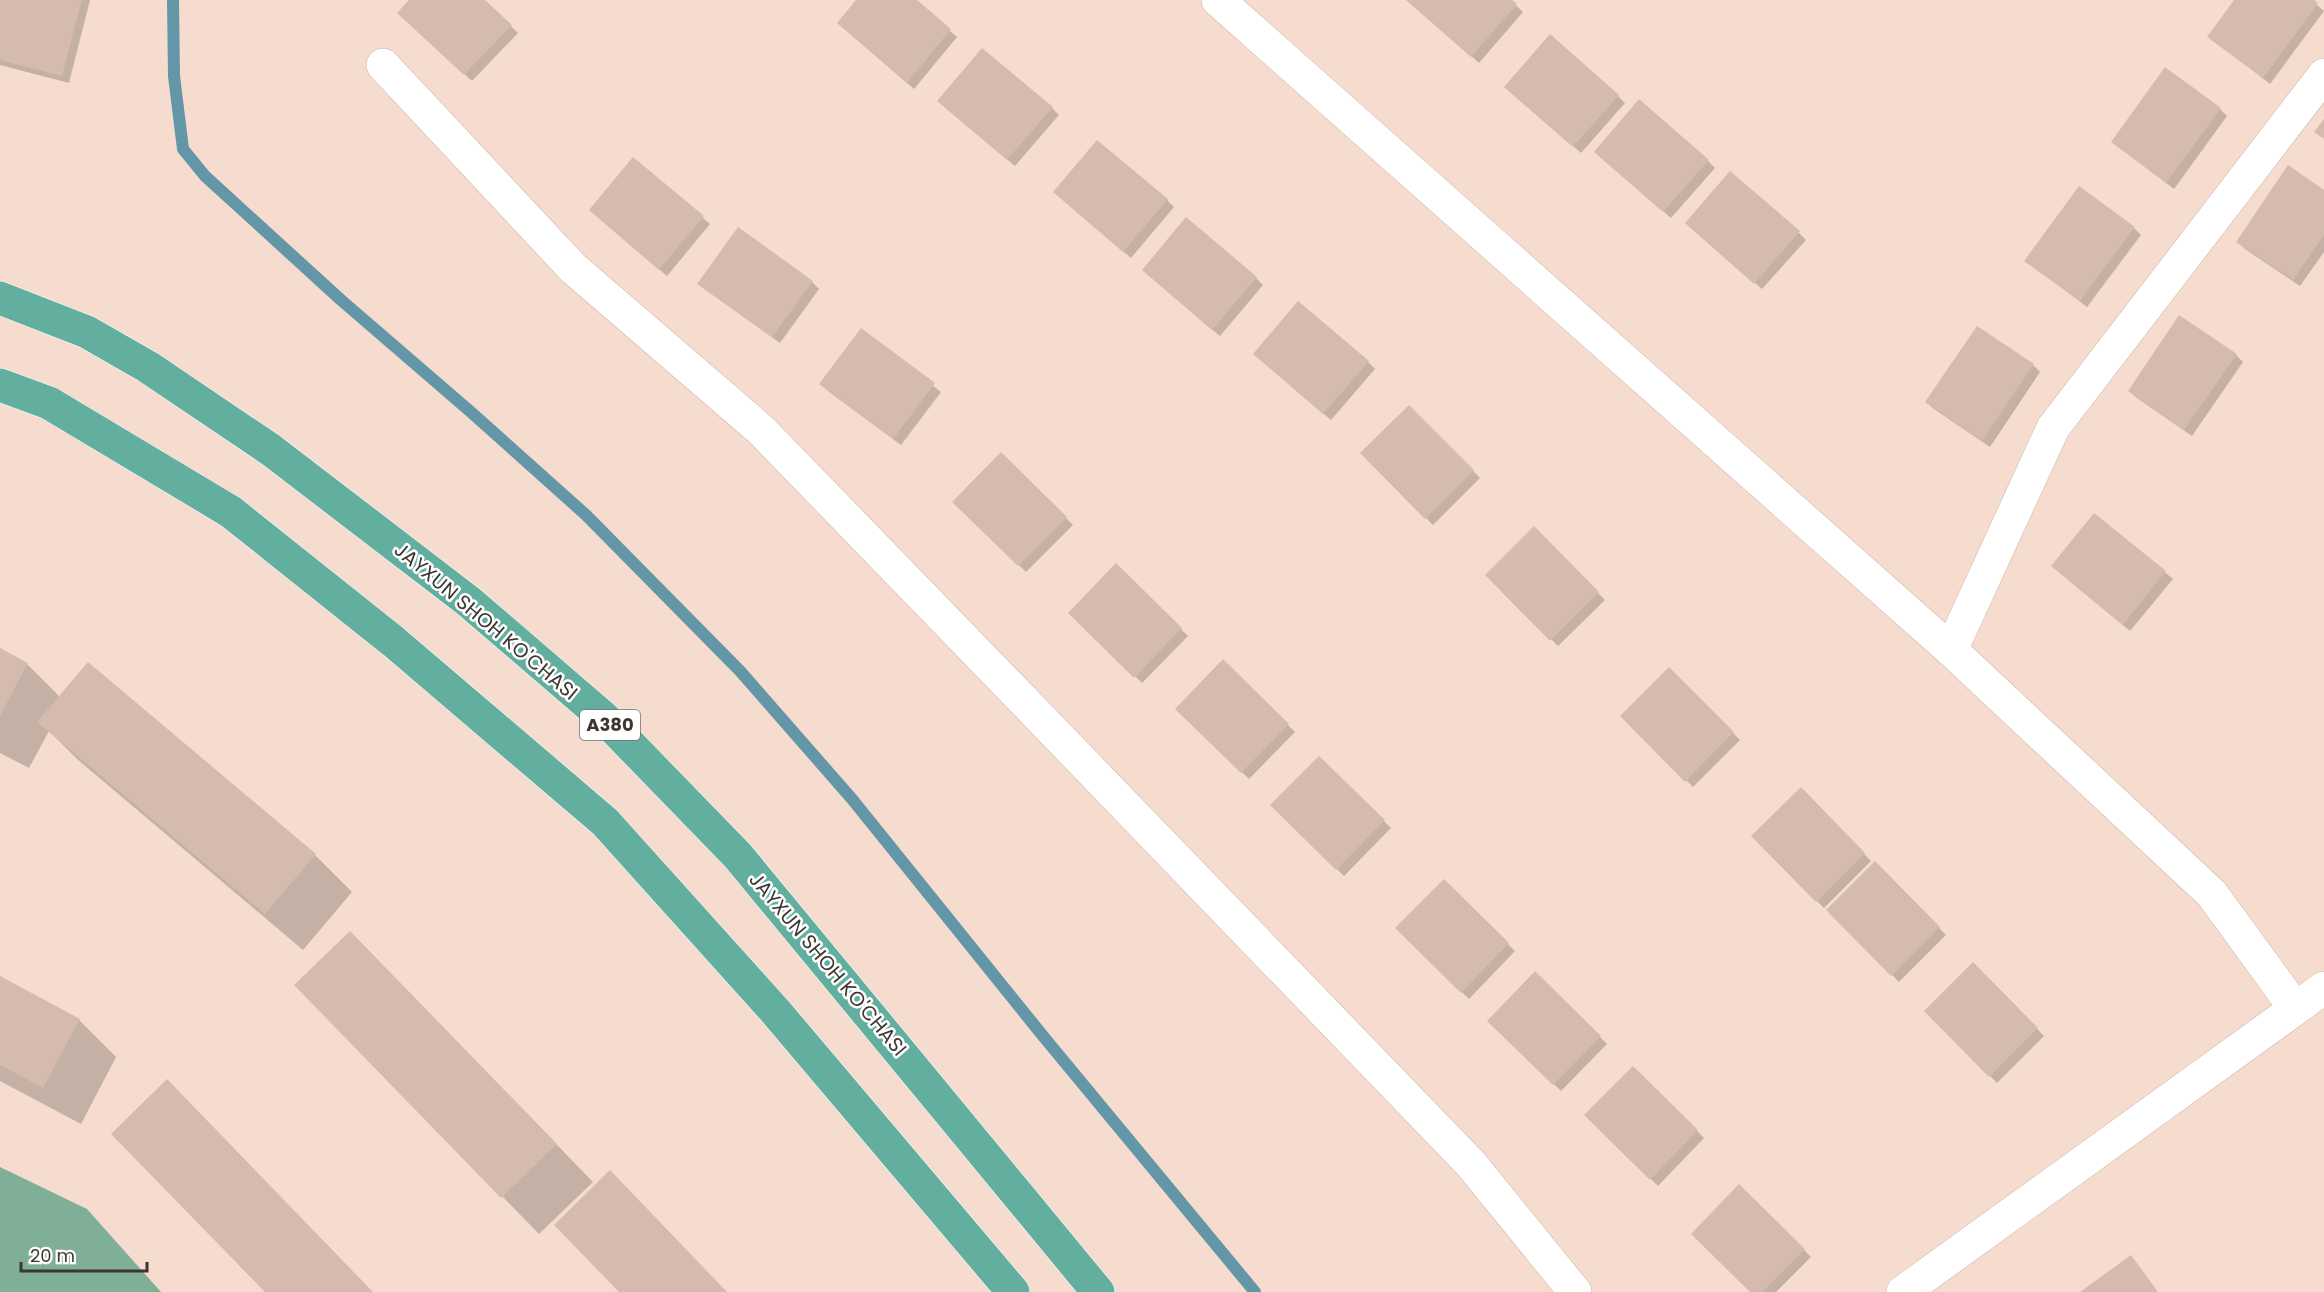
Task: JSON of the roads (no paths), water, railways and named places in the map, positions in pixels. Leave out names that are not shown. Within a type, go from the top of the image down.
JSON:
[{"type":"highway","name":"JAYXUN SHOH KO'CHASI","points":[[0,298],[87,332],[148,367],[271,450],[468,601],[603,717],[738,856],[1098,1292]]},
{"type":"highway","points":[[0,385],[49,403],[231,512],[394,642],[605,822],[776,1012],[1013,1292]]},
{"type":"street","points":[[1218,0],[1951,650],[2212,894],[2295,1008]]},
{"type":"street","points":[[383,64],[573,268],[761,430],[1016,692],[1471,1164],[1575,1292]]},
{"type":"street","points":[[1951,650],[2053,428],[2324,75]]},
{"type":"street","points":[[1903,1292],[2324,988]]},
{"type":"waterway","points":[[173,0],[174,76],[183,149],[205,176],[341,300],[586,515],[740,671],[852,799],[1043,1036],[1255,1292]]}]
